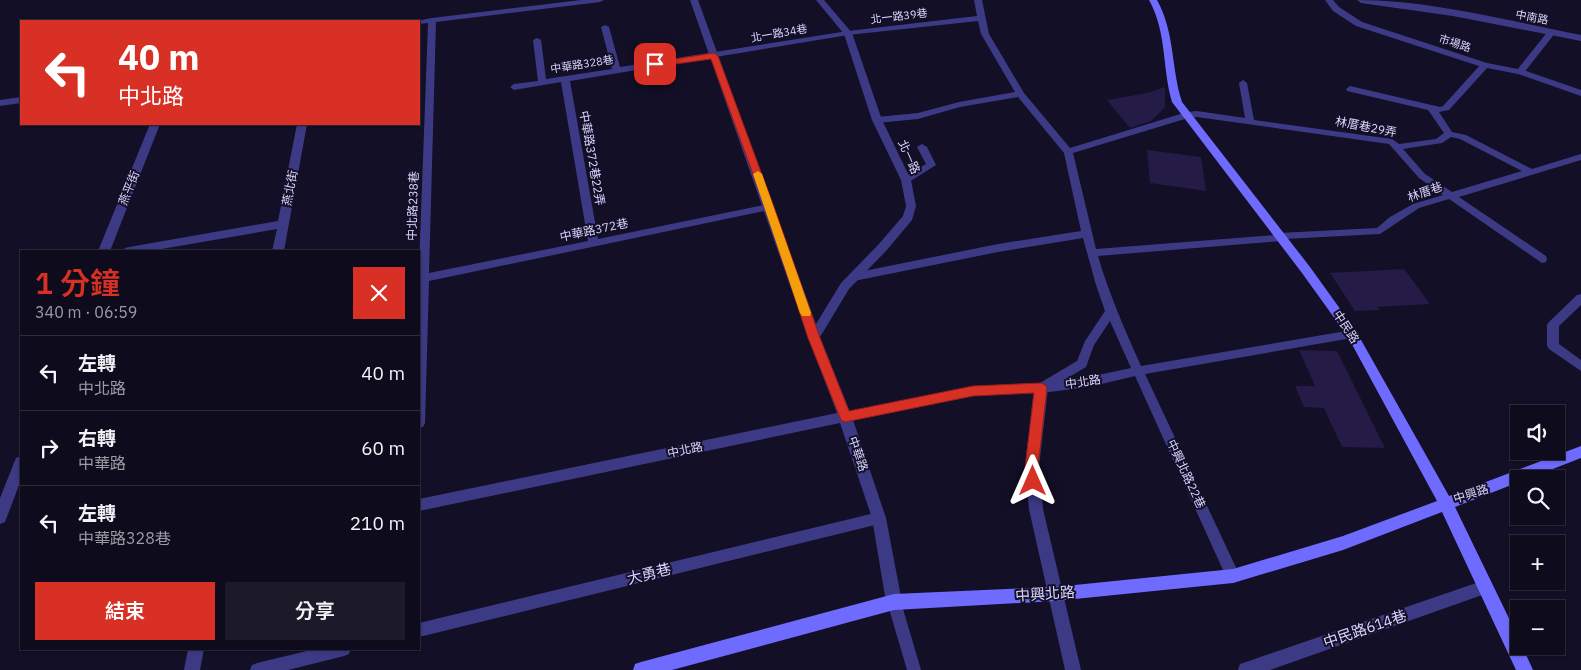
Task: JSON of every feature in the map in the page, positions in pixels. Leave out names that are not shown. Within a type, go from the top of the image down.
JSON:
[{"type":"street","name":"中華路","points":[[694,0],[770,207],[814,338],[845,417],[879,518],[894,602]]},
{"type":"street","name":"北一路","points":[[814,338],[845,286],[882,248],[908,217],[911,206],[906,180],[877,120],[848,33],[820,0]]},
{"type":"street","name":"中民路","points":[[1153,0],[1159,8],[1168,46],[1171,88],[1177,102],[1352,334],[1445,502],[1525,670]]},
{"type":"street","name":"市場路","points":[[1329,0],[1336,9],[1360,24],[1485,65],[1520,72],[1581,93]]},
{"type":"street","name":"中南路","points":[[1361,0],[1453,13],[1581,38]]},
{"type":"street","name":"燕平街","points":[[104,250],[154,125]]},
{"type":"street","name":"燕北街","points":[[278,250],[302,125]]},
{"type":"street","points":[[135,250],[283,224]]},
{"type":"street","points":[[1041,388],[1032,467],[1036,509],[1073,670]]},
{"type":"street","name":"中北路","points":[[420,505],[845,417]]},
{"type":"street","name":"中興路","points":[[1445,502],[1497,485],[1581,452]]},
{"type":"street","points":[[0,517],[20,465]]},
{"type":"street","name":"中興北路","points":[[642,670],[669,667],[894,602],[1054,594],[1233,576],[1343,543],[1445,502]]},
{"type":"street","name":"中民路614巷","points":[[1246,670],[1485,587]]},
{"type":"street","points":[[192,670],[196,650]]},
{"type":"lane","points":[[420,22],[600,0]]},
{"type":"lane","points":[[978,0],[985,34],[1020,94],[1068,152],[1091,252],[1111,311],[1138,371]]},
{"type":"lane","name":"北一路39巷","points":[[848,33],[982,18]]},
{"type":"lane","name":"中北路238巷","points":[[420,387],[432,20]]},
{"type":"lane","points":[[606,27],[617,70]]},
{"type":"lane","points":[[1520,72],[1552,32]]},
{"type":"lane","name":"北一路34巷","points":[[714,56],[848,33]]},
{"type":"lane","points":[[537,40],[542,82]]},
{"type":"lane","name":"中華路328巷","points":[[514,86],[714,56]]},
{"type":"lane","points":[[1350,89],[1432,109],[1446,108],[1485,65]]},
{"type":"lane","name":"中華路372巷22弄","points":[[566,78],[594,243]]},
{"type":"lane","points":[[1243,83],[1250,120]]},
{"type":"lane","points":[[877,120],[918,116],[960,105],[1020,94]]},
{"type":"lane","points":[[0,104],[20,100]]},
{"type":"lane","points":[[1432,109],[1449,134],[1463,137],[1531,172]]},
{"type":"lane","name":"林厝巷29弄","points":[[1068,152],[1186,115],[1197,114],[1250,120],[1392,142],[1398,147],[1439,141],[1449,134]]},
{"type":"lane","points":[[906,180],[931,165],[922,147]]},
{"type":"lane","points":[[1398,147],[1422,176],[1542,259]]},
{"type":"lane","name":"林厝巷","points":[[1091,252],[1380,231],[1394,219],[1416,206],[1581,157]]},
{"type":"lane","name":"中華路372巷","points":[[423,278],[770,207]]},
{"type":"lane","points":[[854,276],[998,248],[1087,234]]},
{"type":"lane","points":[[1581,298],[1553,325],[1553,346],[1581,366]]},
{"type":"lane","points":[[1041,388],[1082,364],[1089,344],[1111,311]]},
{"type":"lane","name":"中北路","points":[[845,417],[973,391],[1041,388],[1089,382],[1138,371],[1352,334]]},
{"type":"lane","name":"中興北路22巷","points":[[1138,371],[1233,576]]},
{"type":"lane","name":"大勇巷","points":[[420,630],[879,518]]},
{"type":"lane","points":[[894,602],[914,670]]},
{"type":"lane","points":[[256,670],[340,650]]},
{"type":"building","points":[[1165,87],[1165,107],[1151,121],[1130,128],[1107,100],[1147,93]]},
{"type":"building","points":[[1147,150],[1201,157],[1206,191],[1150,183]]},
{"type":"building","points":[[1404,269],[1430,304],[1377,307],[1380,310],[1355,311],[1330,273]]},
{"type":"building","points":[[1299,350],[1337,351],[1385,448],[1342,447],[1324,408],[1304,407],[1295,386],[1315,386]]},
{"type":"slow traffic","points":[[758,174],[806,313]]},
{"type":"route","points":[[655,64],[714,56],[770,207],[814,338],[845,417],[973,391],[1041,388],[1032,467],[1033,481]]}]
